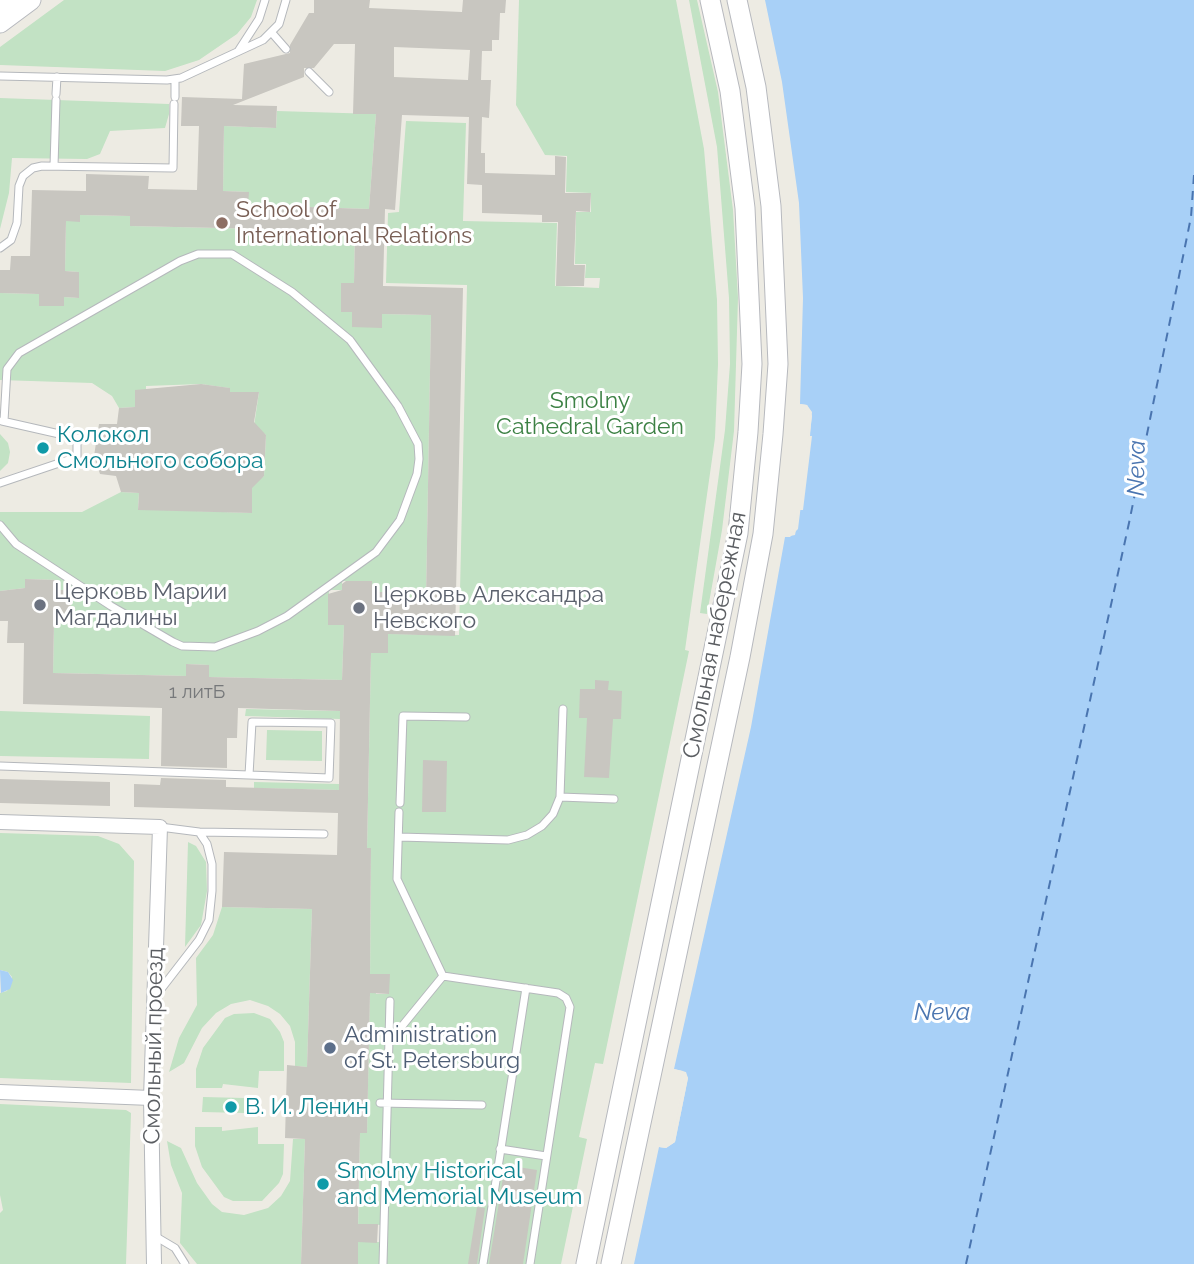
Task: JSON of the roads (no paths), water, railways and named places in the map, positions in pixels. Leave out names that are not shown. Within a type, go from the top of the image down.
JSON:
[{"type":"main road","points":[[0,6],[8,0]]},
{"type":"main road","points":[[0,23],[31,0]]},
{"type":"main road","name":"Смольная набережная","points":[[586,1264],[738,533],[748,432],[752,364],[745,208],[730,91],[710,0]]},
{"type":"main road","name":"Смольная набережная","points":[[611,1264],[740,657],[763,534],[771,459],[778,364],[771,206],[758,100],[737,0]]},
{"type":"street","points":[[0,822],[160,827]]},
{"type":"street","name":"Смольный проезд","points":[[154,1264],[151,1098],[160,827]]},
{"type":"street","points":[[0,1092],[151,1098]]},
{"type":"lane","points":[[238,51],[259,19],[265,0]]},
{"type":"lane","points":[[0,76],[175,79],[272,33],[279,24],[286,0]]},
{"type":"lane","points":[[272,33],[286,49]]},
{"type":"lane","points":[[309,72],[329,92]]},
{"type":"lane","points":[[54,166],[57,77]]},
{"type":"lane","points":[[0,247],[11,240],[17,223],[23,176],[33,168],[173,168],[175,79]]},
{"type":"lane","points":[[0,483],[77,457],[77,438],[2,421],[7,369],[19,353],[180,261],[198,254],[232,254],[292,292],[350,340],[398,406],[418,444],[417,474],[400,520],[376,552],[287,616],[258,631],[215,647],[182,646],[152,630],[16,544],[0,525]]},
{"type":"lane","points":[[399,837],[508,840],[527,835],[542,826],[553,814],[560,797],[563,709]]},
{"type":"lane","points":[[443,976],[397,878],[403,716],[466,717]]},
{"type":"lane","points":[[0,765],[249,775],[329,778],[331,723],[251,722],[249,775]]},
{"type":"lane","points":[[560,797],[614,799]]},
{"type":"lane","points":[[160,827],[199,832],[324,834]]},
{"type":"lane","points":[[155,999],[166,979],[200,940],[209,920],[212,864],[207,844],[199,832]]},
{"type":"lane","points":[[443,976],[558,993],[566,998],[570,1007],[530,1264]]},
{"type":"lane","points":[[389,1042],[443,976]]},
{"type":"lane","points":[[483,1264],[526,988]]},
{"type":"lane","points":[[383,1264],[383,1103],[390,1001]]},
{"type":"lane","points":[[383,1103],[482,1105]]},
{"type":"lane","points":[[500,1149],[546,1156]]},
{"type":"lane","points":[[153,1235],[174,1248],[185,1264]]},
{"type":"water","name":"Neva","points":[[765,0],[1194,0],[1194,1264],[634,1264],[659,1147],[666,1148],[675,1142],[688,1078],[683,1071],[674,1069],[751,727],[785,537],[790,537],[798,529],[812,416],[807,405],[800,404],[803,298],[799,203],[782,82]]},
{"type":"water","points":[[0,970],[8,972],[13,980],[10,989],[1,993]]},
{"type":"place","name":"School of International Relations","points":[[222,223]]},
{"type":"place","name":"Колокол Смольного собора","points":[[43,448]]},
{"type":"place","name":"Церковь Марии Магдалины","points":[[40,605]]},
{"type":"place","name":"Церковь Александра Невского","points":[[359,608]]},
{"type":"place","name":"Administration of St. Petersburg","points":[[330,1048]]},
{"type":"place","name":"В. И. Ленин","points":[[231,1107]]},
{"type":"place","name":"Smolny Historical and Memorial Museum","points":[[323,1184]]},
{"type":"park label","name":"Smolny Cathedral Garden","points":[[590,414]]}]
